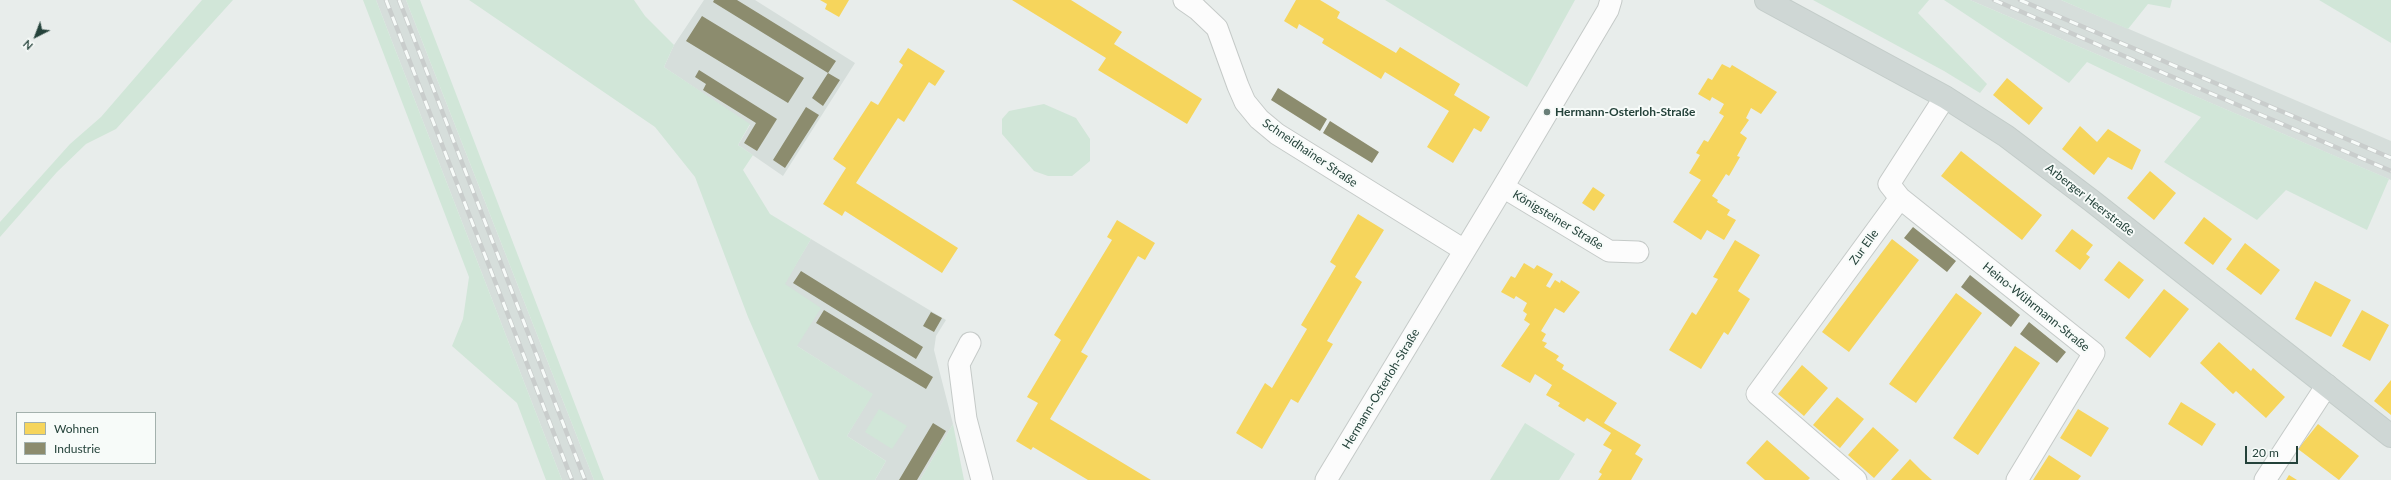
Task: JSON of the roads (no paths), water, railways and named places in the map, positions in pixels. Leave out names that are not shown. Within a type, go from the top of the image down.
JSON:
[{"type":"main road","name":"Arberger Heerstraße","points":[[1766,0],[1945,97],[2006,136],[2391,436]]},
{"type":"street","name":"Schneidhainer Straße","points":[[1184,0],[1197,9],[1217,28],[1245,102],[1259,120],[1278,134],[1464,250]]},
{"type":"street","name":"Hermann-Osterloh-Straße","points":[[1326,480],[1613,4]]},
{"type":"street","points":[[1900,198],[1889,184],[1945,97]]},
{"type":"street","name":"Königsteiner Straße","points":[[1503,187],[1609,251],[1638,252]]},
{"type":"street","name":"Zur Elle","points":[[1856,480],[1757,394],[1900,198]]},
{"type":"street","name":"Heino-Wührmann-Straße","points":[[1900,198],[2094,353],[2017,480]]},
{"type":"street","points":[[970,343],[959,364],[966,419],[982,480]]},
{"type":"street","points":[[2265,480],[2327,385]]},
{"type":"railway","points":[[386,0],[572,480]]},
{"type":"railway","points":[[399,0],[585,480]]},
{"type":"railway","points":[[1994,0],[2391,171]]},
{"type":"railway","points":[[2020,0],[2391,158]]},
{"type":"place","name":"Hermann-Osterloh-Straße","points":[[1547,112]]}]
